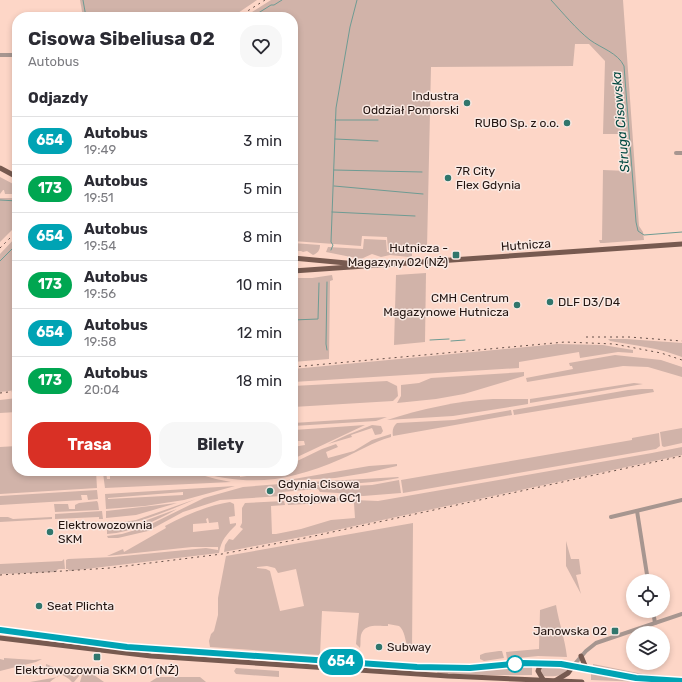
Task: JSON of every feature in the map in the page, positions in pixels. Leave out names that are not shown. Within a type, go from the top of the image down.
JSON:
[{"type":"main road","points":[[0,168],[12,174]]},
{"type":"main road","name":"Hutnicza","points":[[298,271],[682,244]]},
{"type":"main road","name":"Hutnicza","points":[[298,258],[372,266]]},
{"type":"main road","points":[[323,261],[323,269]]},
{"type":"main road","points":[[0,630],[127,647],[417,667],[470,668],[523,663],[543,663],[586,668],[636,678],[682,681]]},
{"type":"main road","points":[[0,638],[134,655],[448,679],[581,682]]},
{"type":"main road","points":[[581,656],[586,668]]},
{"type":"main road","points":[[543,663],[538,671],[544,681]]},
{"type":"main road","points":[[555,681],[568,672],[573,666]]},
{"type":"street","points":[[0,55],[12,55]]},
{"type":"street","points":[[676,153],[682,153]]},
{"type":"street","points":[[611,517],[682,500]]},
{"type":"street","points":[[637,511],[647,574]]},
{"type":"street","points":[[573,666],[588,648],[596,643],[682,614]]},
{"type":"street","points":[[655,618],[656,623]]},
{"type":"shaded area","points":[[80,0],[257,0],[239,12],[82,12]]},
{"type":"shaded area","points":[[271,0],[623,0],[639,226],[643,232],[644,240],[600,243],[599,240],[602,240],[603,170],[628,171],[626,134],[603,134],[605,61],[589,44],[575,44],[573,66],[431,67],[427,248],[388,250],[387,237],[362,236],[361,246],[298,241],[298,12],[252,12]]},
{"type":"shaded area","points":[[0,177],[12,183],[12,194],[5,194],[3,190],[0,194]]},
{"type":"shaded area","points":[[0,198],[12,198],[12,230],[0,242]]},
{"type":"shaded area","points":[[364,239],[386,240],[387,252],[412,250],[412,256],[390,255],[381,257],[372,254],[361,259],[326,252],[328,247],[363,249]]},
{"type":"shaded area","points":[[12,241],[12,391],[0,392],[0,254]]},
{"type":"shaded area","points":[[298,243],[320,245],[319,250],[313,255],[307,251],[298,251]]},
{"type":"shaded area","points":[[426,273],[425,342],[394,345],[396,275]]},
{"type":"shaded area","points":[[332,275],[333,280],[330,281],[329,359],[298,362],[298,278],[312,278]]},
{"type":"shaded area","points":[[608,339],[682,343],[682,357],[637,345],[610,341]]},
{"type":"shaded area","points":[[557,344],[603,345],[633,350],[633,353],[618,352],[580,358],[579,352],[519,362],[519,368],[298,382],[298,369]]},
{"type":"shaded area","points":[[615,355],[661,360],[682,367],[682,377],[648,367],[623,366],[527,382],[526,378],[573,369],[569,363]]},
{"type":"shaded area","points":[[524,372],[524,376],[464,394],[436,399],[397,403],[401,396],[401,385],[419,383],[431,378]]},
{"type":"shaded area","points":[[387,381],[397,386],[398,396],[393,401],[298,407],[298,386]]},
{"type":"shaded area","points":[[634,383],[643,384],[530,403],[530,399]]},
{"type":"shaded area","points":[[653,389],[654,392],[514,415],[513,410],[628,390]]},
{"type":"shaded area","points":[[12,399],[12,412],[0,413],[0,400]]},
{"type":"shaded area","points":[[493,399],[528,399],[528,404],[453,416],[387,420],[439,406]]},
{"type":"shaded area","points":[[511,410],[512,415],[393,436],[393,429],[397,423],[454,420]]},
{"type":"shaded area","points":[[387,417],[376,421],[298,426],[298,423]]},
{"type":"shaded area","points":[[365,425],[298,457],[298,446],[305,445],[304,441],[298,441],[298,430]]},
{"type":"shaded area","points":[[372,425],[381,426],[383,431],[381,434],[375,435],[372,428],[351,435],[352,437],[328,444],[347,435]]},
{"type":"shaded area","points":[[682,428],[682,443],[664,447],[662,446],[660,432]]},
{"type":"shaded area","points":[[659,433],[660,446],[656,449],[403,493],[401,480],[632,440],[632,438]]},
{"type":"shaded area","points":[[391,434],[391,437],[341,459],[298,474],[298,461],[322,449],[336,444],[338,447],[326,452],[328,458],[354,451],[372,440]]},
{"type":"shaded area","points":[[12,446],[12,476],[96,476],[97,488],[0,494],[0,447]]},
{"type":"shaded area","points":[[682,447],[682,455],[327,532],[224,552],[225,545],[229,539],[233,540],[243,529],[240,527],[242,523],[242,508],[245,503],[284,501],[285,505],[271,506],[272,534],[276,534],[301,529],[331,520],[355,518],[354,503],[343,501],[324,501],[324,503],[288,505],[287,501],[331,497],[378,501]]},
{"type":"shaded area","points":[[397,464],[397,466],[366,473],[335,478],[282,481],[369,466]]},
{"type":"shaded area","points":[[103,476],[107,476],[107,479],[110,479],[110,476],[205,476],[231,482],[105,488]]},
{"type":"shaded area","points":[[214,476],[290,476],[269,480],[251,480]]},
{"type":"shaded area","points":[[399,478],[359,483],[293,483]]},
{"type":"shaded area","points":[[399,480],[401,493],[363,496],[320,492],[318,489],[282,492],[282,496],[220,500],[183,512],[148,531],[118,538],[108,538],[107,536],[122,534],[145,527],[204,498],[243,487],[280,484],[351,486],[372,485]]},
{"type":"shaded area","points":[[235,486],[184,500],[145,506],[106,509],[105,494]],"holes":[[[183,492],[183,495],[108,499]]]},
{"type":"shaded area","points":[[97,490],[98,499],[88,500],[87,495],[81,495],[82,500],[0,505],[0,496]]},
{"type":"shaded area","points":[[196,499],[163,513],[141,520],[107,526],[136,520]]},
{"type":"shaded area","points":[[97,501],[99,510],[55,512],[54,504],[68,504],[69,509],[75,509],[75,505],[79,503]]},
{"type":"shaded area","points":[[230,502],[234,504],[235,516],[229,517],[230,524],[236,523],[236,525],[221,544],[219,553],[69,571],[66,569],[66,560],[68,559],[113,557],[206,548],[218,550],[218,547],[192,547],[107,556],[123,549],[124,552],[166,528],[165,526],[196,511]],"holes":[[[208,518],[209,523],[218,522],[219,529],[193,532],[193,524],[207,523],[206,519]]]},
{"type":"shaded area","points":[[177,503],[136,515],[106,518],[106,511]]},
{"type":"shaded area","points":[[177,509],[135,529],[107,534],[107,528],[136,524]]},
{"type":"shaded area","points":[[102,511],[103,519],[99,519],[99,517],[55,519],[55,514]]},
{"type":"shaded area","points":[[0,517],[8,517],[13,519],[52,517],[52,519],[0,522]]},
{"type":"shaded area","points":[[413,523],[412,652],[409,650],[402,629],[399,626],[388,624],[388,626],[368,627],[361,635],[360,648],[356,644],[359,613],[322,611],[320,655],[210,647],[209,641],[211,634],[214,631],[218,615],[218,598],[226,556]],"holes":[[[267,566],[275,568],[278,573],[296,569],[304,606],[280,611],[270,571],[257,567]]]},
{"type":"shaded area","points":[[566,541],[571,559],[579,559],[581,574],[576,575],[581,594],[566,566]]},
{"type":"shaded area","points":[[64,559],[65,569],[59,569],[57,572],[0,574],[0,564],[62,561]]},
{"type":"shaded area","points":[[556,605],[567,657],[538,656],[507,659],[506,652],[539,649],[540,610]]},
{"type":"shaded area","points":[[502,651],[504,658],[484,661],[480,659],[480,655]]},
{"type":"shaded area","points":[[4,658],[34,660],[42,659],[36,662],[0,671],[0,659],[4,660]]},
{"type":"shaded area","points":[[46,664],[74,677],[80,673],[74,682],[72,682],[61,674],[58,676],[60,673],[46,667]]},
{"type":"shaded area","points":[[593,664],[643,674],[682,677],[682,679],[631,675],[593,666]]},
{"type":"shaded area","points":[[532,665],[532,675],[470,675],[437,673],[438,671],[474,671]]},
{"type":"shaded area","points":[[546,665],[561,666],[570,669],[558,676],[544,676],[541,671]]},
{"type":"shaded area","points":[[84,668],[104,682],[80,682]]},
{"type":"shaded area","points":[[236,668],[279,671],[279,677],[236,674],[234,671]]},
{"type":"shaded area","points":[[591,672],[643,682],[591,680]]},
{"type":"shaded area","points":[[56,677],[50,682],[30,682]]},
{"type":"shaded area","points":[[158,677],[200,677],[206,682],[150,682]]},
{"type":"waterway","points":[[83,0],[85,12]]},
{"type":"waterway","points":[[260,12],[282,0]]},
{"type":"waterway","points":[[331,250],[333,245],[331,242],[336,108],[350,27],[357,0]]},
{"type":"waterway","name":"Struga Cisowska","points":[[551,0],[585,36],[594,43],[614,54],[624,66],[636,222],[638,231],[644,235],[682,232]]},
{"type":"waterway","points":[[335,120],[378,120]]},
{"type":"waterway","points":[[335,139],[378,141]]},
{"type":"waterway","points":[[334,170],[422,172]]},
{"type":"waterway","points":[[334,186],[423,194]]},
{"type":"waterway","points":[[0,200],[12,201]]},
{"type":"waterway","points":[[332,212],[415,216]]},
{"type":"waterway","points":[[0,261],[12,249]]},
{"type":"waterway","points":[[327,282],[327,350]]},
{"type":"waterway","points":[[298,320],[318,319],[319,283]]},
{"type":"waterway","points":[[430,340],[449,339]]},
{"type":"waterway","points":[[451,341],[465,340]]},
{"type":"railway","points":[[246,12],[265,0]]},
{"type":"railway","points":[[0,248],[12,236]]},
{"type":"railway","points":[[586,337],[629,337],[682,341]]},
{"type":"railway","points":[[298,367],[565,342],[614,344],[661,353],[682,360]]},
{"type":"railway","points":[[0,393],[12,392]]},
{"type":"railway","points":[[0,575],[110,568],[222,554],[305,538],[682,456]]},
{"type":"bus line","name":"654","points":[[0,630],[127,647],[417,667],[470,668],[523,663],[568,664],[636,678],[682,681]]},
{"type":"place","name":"Industra Oddział Pomorski","points":[[467,103]]},
{"type":"place","name":"RUBO Sp. z o.o.","points":[[567,123]]},
{"type":"place","name":"7R City Flex Gdynia","points":[[448,178]]},
{"type":"place","name":"Hutnicza - Magazyny 02 (NŻ)","points":[[456,255]]},
{"type":"place","name":"DLF D3/D4","points":[[550,302]]},
{"type":"place","name":"CMH Centrum Magazynowe Hutnicza","points":[[517,305]]},
{"type":"place","name":"Gdynia Cisowa Postojowa GC1","points":[[270,491]]},
{"type":"place","name":"Elektrowozownia SKM","points":[[50,532]]},
{"type":"place","name":"Seat Plichta","points":[[39,606]]},
{"type":"place","name":"Janowska 02","points":[[615,631]]},
{"type":"place","name":"Subway","points":[[379,647]]},
{"type":"place","name":"Elektrowozownia SKM 01 (NŻ)","points":[[97,657]]}]
